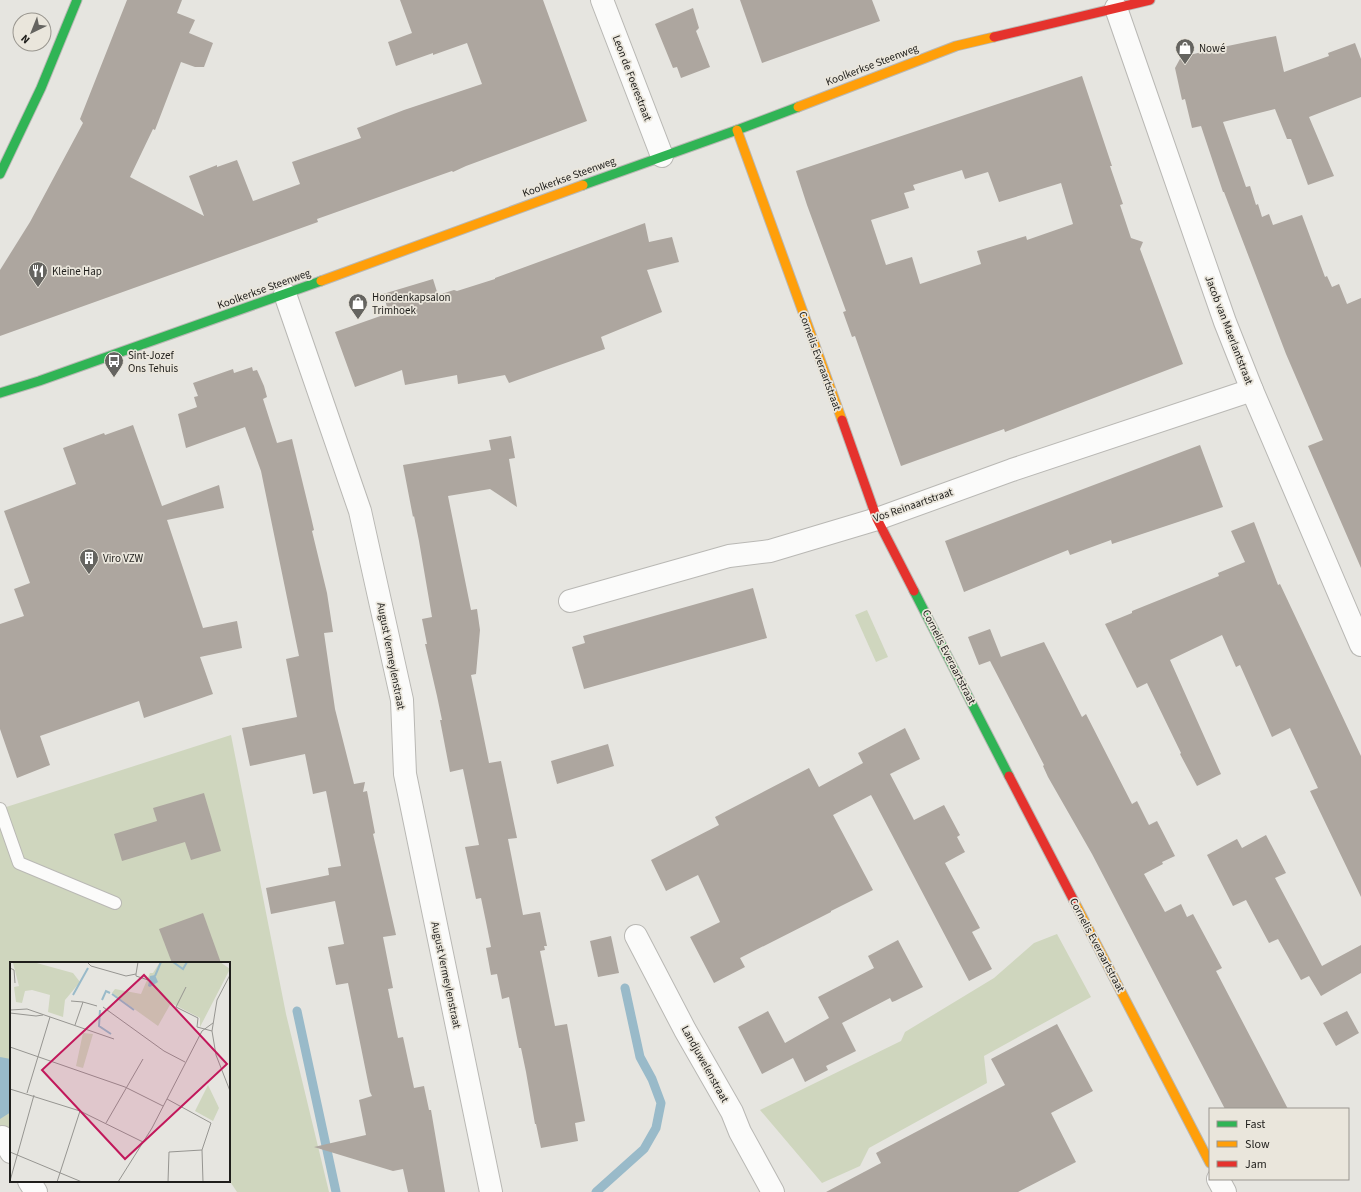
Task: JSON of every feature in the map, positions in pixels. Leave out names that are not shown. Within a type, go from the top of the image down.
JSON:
[{"type":"street","points":[[0,174],[18,140],[46,78],[77,0]]},
{"type":"street","name":"Leon de Foerestraat","points":[[602,0],[662,156]]},
{"type":"street","name":"Koolkerkse Steenweg","points":[[0,393],[39,381],[285,294],[737,130],[956,46],[1150,0]]},
{"type":"street","name":"Jacob van Maerlantstraat","points":[[1116,8],[1223,315],[1252,390],[1361,645]]},
{"type":"street","name":"Cornelis Everaartstraat","points":[[737,130],[877,519],[1209,1161]]},
{"type":"street","name":"August Vermeylenstraat","points":[[285,294],[360,511],[402,700],[405,774],[491,1192]]},
{"type":"street","name":"Vos Reinaartstraat","points":[[570,601],[729,556],[770,552],[877,519],[1019,468],[1252,390]]},
{"type":"street","name":"Landjuwelenstraat","points":[[636,936],[685,1030],[732,1112],[740,1132],[773,1192]]},
{"type":"street","points":[[1219,1180],[1225,1192]]},
{"type":"street","points":[[30,1182],[36,1192]]},
{"type":"lane","points":[[0,809],[19,863],[115,903]]},
{"type":"green space","points":[[867,610],[888,657],[876,662],[855,615]]},
{"type":"green space","points":[[231,735],[286,1014],[329,1192],[237,1192],[230,1182],[230,962],[10,962],[10,1135],[0,1140],[0,809]]},
{"type":"green space","points":[[1057,934],[1091,997],[984,1056],[987,1083],[869,1148],[860,1166],[822,1183],[760,1110],[901,1041],[905,1032],[994,978],[1034,943]]},
{"type":"water","points":[[0,1057],[10,1059],[10,1113],[0,1119]]},
{"type":"building","points":[[127,0],[182,0],[177,13],[195,20],[189,33],[213,43],[204,67],[195,67],[181,62],[155,130],[153,129],[130,177],[204,216],[189,176],[217,165],[217,167],[237,160],[253,201],[300,184],[292,162],[361,138],[357,128],[404,110],[482,84],[467,43],[396,66],[388,42],[412,33],[400,0],[543,0],[587,121],[453,172],[452,171],[317,219],[318,222],[0,336],[0,270],[30,222],[83,123],[80,119]]},
{"type":"building","points":[[740,0],[872,0],[880,21],[762,63]]},
{"type":"building","points":[[693,8],[699,28],[696,31],[710,67],[681,78],[677,67],[673,68],[655,24]]},
{"type":"building","points":[[1276,36],[1284,72],[1329,56],[1328,53],[1355,43],[1361,59],[1361,97],[1309,117],[1334,176],[1308,185],[1291,139],[1287,139],[1275,109],[1223,122],[1246,187],[1250,186],[1256,205],[1258,204],[1262,217],[1269,214],[1273,225],[1302,215],[1325,277],[1327,276],[1332,287],[1339,284],[1347,304],[1361,298],[1361,568],[1308,446],[1323,440],[1286,354],[1223,192],[1201,126],[1192,128],[1185,99],[1182,100],[1175,68],[1181,57],[1202,52],[1206,49],[1215,47],[1218,48]]},
{"type":"building","points":[[1082,76],[1112,166],[1110,166],[1123,204],[1120,205],[1131,238],[1143,242],[1140,249],[1183,364],[1005,432],[1004,429],[901,466],[855,336],[852,337],[843,312],[846,311],[796,171]],"holes":[[[962,170],[965,179],[988,172],[999,202],[1061,183],[1073,224],[1027,240],[1026,236],[977,251],[981,264],[920,284],[912,257],[886,265],[871,220],[909,208],[904,193],[915,190],[913,185]]]},
{"type":"building","points":[[645,223],[649,242],[672,237],[679,262],[647,270],[662,312],[601,337],[605,349],[509,383],[505,375],[458,384],[457,375],[405,385],[402,370],[355,387],[335,332],[389,313],[383,294],[433,279],[438,295],[454,290],[457,291],[495,279]]},
{"type":"building","points":[[252,367],[253,371],[257,370],[264,386],[267,397],[263,399],[277,443],[292,439],[311,517],[314,530],[312,531],[327,593],[333,632],[324,633],[335,709],[354,784],[365,782],[363,792],[367,791],[375,833],[373,834],[396,935],[383,937],[393,988],[388,989],[398,1038],[403,1037],[414,1088],[424,1086],[429,1110],[431,1110],[445,1192],[408,1192],[403,1169],[393,1171],[314,1147],[366,1135],[359,1100],[372,1096],[348,983],[336,985],[328,947],[344,944],[335,901],[271,914],[266,888],[329,875],[328,868],[341,866],[326,791],[313,794],[305,754],[250,766],[242,728],[297,717],[286,659],[299,656],[261,471],[245,427],[186,448],[178,414],[197,407],[194,397],[198,396],[193,383],[233,369],[234,373]]},
{"type":"building","points":[[133,425],[162,506],[219,485],[224,508],[167,520],[203,628],[237,621],[242,648],[200,657],[213,694],[144,718],[139,701],[40,736],[50,765],[17,778],[0,729],[0,624],[24,616],[14,589],[30,583],[4,511],[76,484],[63,448],[104,433],[105,435]]},
{"type":"building","points":[[511,436],[515,458],[509,459],[517,507],[490,489],[448,496],[471,610],[477,609],[480,630],[476,674],[471,675],[489,763],[501,761],[517,838],[508,839],[523,915],[540,912],[547,946],[544,946],[545,950],[540,951],[555,1026],[567,1024],[585,1121],[575,1123],[578,1141],[541,1148],[509,997],[502,999],[497,974],[491,975],[486,948],[491,947],[486,922],[481,898],[476,899],[465,847],[479,845],[463,769],[450,772],[440,720],[442,720],[425,644],[427,644],[422,619],[432,617],[419,541],[403,465],[491,450],[489,440]]},
{"type":"building","points":[[1200,445],[1223,507],[1112,544],[1111,540],[1070,555],[1068,550],[964,592],[945,541]]},
{"type":"building","points":[[1254,522],[1278,585],[1280,584],[1361,756],[1361,897],[1310,791],[1318,788],[1290,728],[1272,737],[1240,665],[1236,667],[1222,635],[1170,660],[1221,774],[1197,786],[1180,754],[1181,753],[1147,683],[1137,688],[1105,624],[1132,613],[1132,611],[1219,576],[1218,573],[1245,562],[1231,531]]},
{"type":"building","points":[[753,588],[767,638],[584,689],[572,647],[585,643],[583,636]]},
{"type":"building","points":[[990,629],[1001,657],[1044,642],[1082,717],[1086,714],[1132,804],[1137,801],[1149,825],[1157,821],[1175,856],[1162,862],[1163,864],[1144,874],[1165,912],[1181,904],[1187,917],[1193,914],[1222,968],[1216,971],[1287,1108],[1224,1108],[1092,854],[1048,777],[1043,766],[1044,765],[990,661],[979,665],[968,637]]},
{"type":"building","points":[[905,728],[920,759],[890,774],[914,820],[944,805],[960,835],[957,837],[965,852],[945,863],[980,928],[972,932],[992,969],[969,981],[871,795],[833,815],[873,890],[740,958],[745,967],[714,983],[690,937],[720,922],[698,875],[666,891],[651,860],[719,825],[715,817],[809,768],[819,787],[863,763],[858,753]]},
{"type":"building","points":[[608,744],[614,766],[557,784],[551,761]]},
{"type":"building","points":[[204,793],[221,851],[191,860],[185,842],[122,861],[114,834],[157,821],[153,808]]},
{"type":"building","points":[[1266,835],[1286,873],[1275,878],[1322,966],[1361,945],[1361,973],[1321,996],[1309,976],[1301,980],[1278,939],[1269,943],[1246,900],[1233,906],[1207,855],[1237,839],[1242,848]]},
{"type":"building","points":[[203,913],[221,962],[172,962],[159,929]]},
{"type":"building","points":[[611,936],[619,973],[598,977],[590,941]]},
{"type":"building","points":[[898,940],[923,987],[892,1002],[890,998],[842,1023],[856,1051],[826,1066],[828,1070],[805,1082],[793,1058],[762,1074],[738,1027],[768,1011],[785,1043],[829,1018],[818,997],[874,968],[868,956]]},
{"type":"building","points":[[1347,1011],[1359,1033],[1336,1046],[1323,1023]]},
{"type":"building","points":[[1057,1024],[1093,1091],[1051,1113],[1076,1162],[1018,1192],[826,1192],[881,1163],[876,1153],[1005,1085],[991,1059]]},
{"type":"waterway","points":[[596,1192],[644,1149],[656,1128],[661,1103],[652,1079],[640,1057],[625,988]]},
{"type":"waterway","points":[[297,1011],[336,1192]]},
{"type":"traffic: fast","points":[[0,174],[41,88],[77,0]]},
{"type":"traffic: fast","points":[[583,185],[798,107]]},
{"type":"traffic: fast","points":[[0,393],[39,381],[321,281]]},
{"type":"traffic: fast","points":[[914,591],[1009,776]]},
{"type":"traffic: slow","points":[[798,107],[956,46],[994,37]]},
{"type":"traffic: slow","points":[[737,130],[842,420]]},
{"type":"traffic: slow","points":[[321,281],[583,185]]},
{"type":"traffic: slow","points":[[1074,901],[1209,1161]]},
{"type":"traffic: jam","points":[[994,37],[1150,0]]},
{"type":"traffic: jam","points":[[842,420],[877,519],[914,591]]},
{"type":"traffic: jam","points":[[1009,776],[1074,901]]},
{"type":"place","name":"Nowé","points":[[1185,65]]},
{"type":"place","name":"Kleine Hap","points":[[38,288]]},
{"type":"place","name":"Hondenkapsalon Trimhoek","points":[[358,320]]},
{"type":"place","name":"Sint-Jozef Ons Tehuis","points":[[114,378]]},
{"type":"place","name":"Viro VZW","points":[[89,575]]}]
